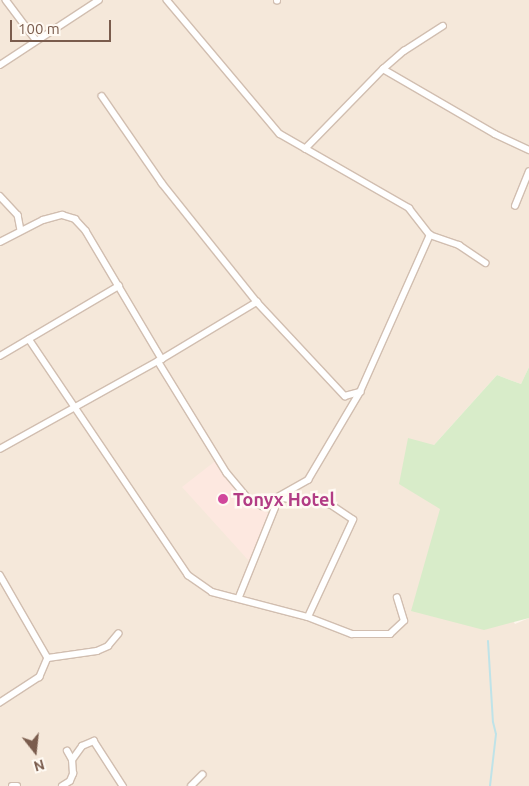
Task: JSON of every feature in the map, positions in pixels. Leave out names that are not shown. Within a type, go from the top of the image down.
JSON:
[{"type":"street","points":[[6,0],[36,40]]},
{"type":"street","points":[[0,65],[99,0]]},
{"type":"street","points":[[167,0],[280,134],[408,208],[430,235],[459,245],[486,263]]},
{"type":"street","points":[[305,149],[382,70],[404,51],[443,26]]},
{"type":"street","points":[[382,70],[495,134],[529,150]]},
{"type":"street","points":[[102,96],[162,183],[257,302],[330,383],[345,396],[360,392]]},
{"type":"street","points":[[515,206],[529,172]]},
{"type":"street","points":[[0,196],[18,215],[21,230]]},
{"type":"street","points":[[0,242],[21,230],[62,215],[75,219],[118,286],[227,472],[248,498],[262,506],[280,498],[308,480],[360,392],[430,235]]},
{"type":"street","points":[[0,356],[118,286]]},
{"type":"street","points":[[0,449],[160,360],[257,302]]},
{"type":"street","points":[[29,339],[180,566],[207,590],[239,597],[308,617],[352,634],[390,634],[404,621],[397,598]]},
{"type":"street","points":[[239,597],[280,498]]},
{"type":"street","points":[[280,498],[332,505],[353,520],[308,617]]},
{"type":"street","points":[[0,575],[48,658]]},
{"type":"street","points":[[48,658],[96,651],[108,646],[118,634]]},
{"type":"street","points":[[0,703],[40,677],[48,658]]},
{"type":"street","points":[[62,786],[70,784],[72,760],[82,746],[94,741],[123,786]]},
{"type":"street","points":[[67,751],[72,760]]},
{"type":"street","points":[[191,786],[202,775]]},
{"type":"street","points":[[12,786],[17,786]]},
{"type":"shaded area","points":[[0,0],[529,0],[529,367],[521,384],[497,375],[434,445],[440,508],[515,624],[529,618],[529,786],[0,786]]},
{"type":"shaded area","name":"Tonyx Hotel","points":[[218,459],[271,517],[249,561],[182,487]]},
{"type":"green space","points":[[529,367],[529,618],[484,630],[411,611],[440,509],[399,484],[408,438],[434,445],[497,375],[521,384]]},
{"type":"waterway","points":[[488,641],[493,722],[496,734],[490,786]]},
{"type":"place","name":"Tonyx Hotel","points":[[223,499]]}]
